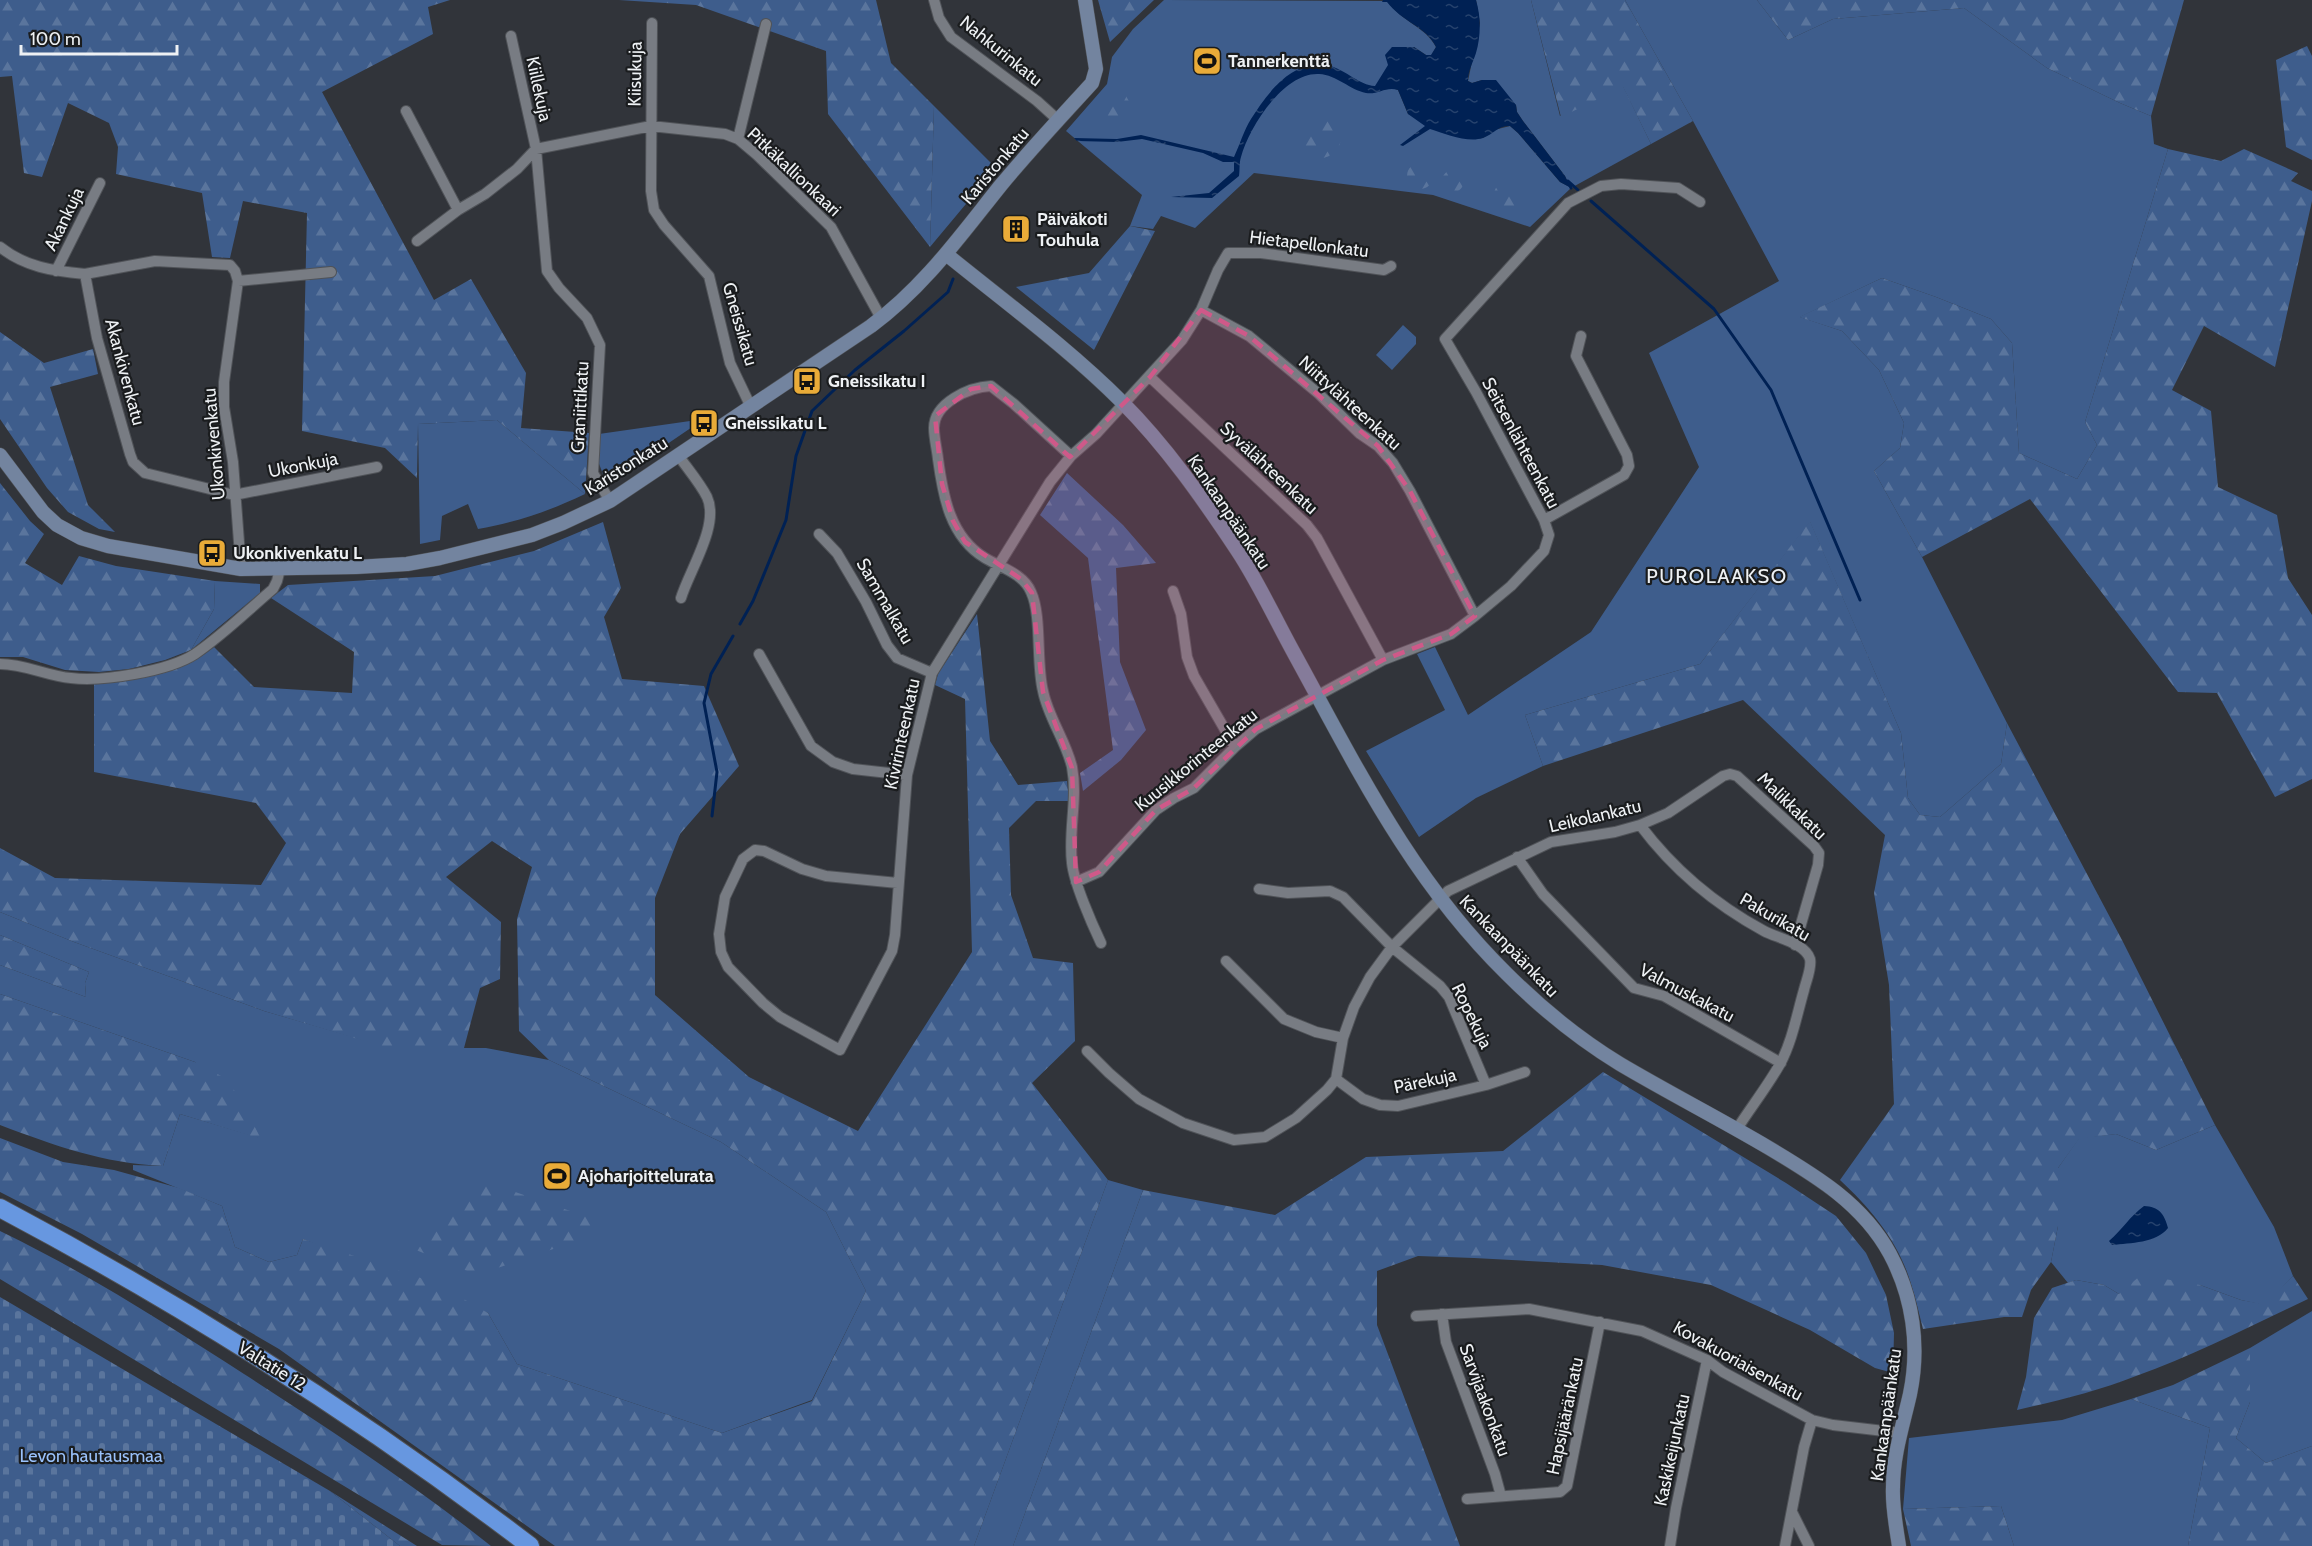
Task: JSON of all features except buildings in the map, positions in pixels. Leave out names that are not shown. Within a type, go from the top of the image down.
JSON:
[{"type":"highway","name":"Valtatie 12","points":[[0,1208],[72,1246],[270,1364],[427,1470],[530,1546]]},
{"type":"street","name":"Nahkurinkatu","points":[[934,0],[939,18],[951,37],[1029,95],[1058,120]]},
{"type":"street","name":"Karistonkatu","points":[[0,454],[43,512],[57,525],[81,538],[108,546],[241,569],[407,564],[441,558],[532,535],[563,524],[610,501],[881,318],[926,278],[1022,159],[1092,83],[1096,69],[1085,0]]},
{"type":"street","name":"Kiisukuja","points":[[651,126],[652,23]]},
{"type":"street","points":[[738,139],[766,24]]},
{"type":"street","name":"Kiillekuja","points":[[511,36],[536,149]]},
{"type":"street","points":[[406,111],[458,210]]},
{"type":"street","name":"Pitkäkallionkaari","points":[[536,149],[651,126],[725,134],[738,139],[831,227],[881,318]]},
{"type":"street","name":"Gneissikatu","points":[[651,126],[651,191],[654,210],[663,225],[709,276],[730,363],[750,405]]},
{"type":"street","points":[[417,241],[458,210],[485,194],[517,169],[536,149]]},
{"type":"street","name":"Graniittikatu","points":[[536,149],[547,271],[586,318],[600,345],[593,473],[610,501]]},
{"type":"street","name":"Akankuja","points":[[56,271],[100,183]]},
{"type":"street","name":"Seitsenlähteenkatu","points":[[1317,696],[1383,660],[1451,634],[1511,586],[1544,551],[1549,535],[1544,520],[1445,339],[1568,203],[1601,186],[1621,184],[1678,188],[1700,202]]},
{"type":"street","points":[[0,247],[32,266],[85,274],[155,261],[230,265],[238,281],[331,272]]},
{"type":"street","name":"Hietapellonkatu","points":[[1124,404],[1182,340],[1201,310],[1228,253],[1261,253],[1384,270],[1391,266]]},
{"type":"street","name":"Kankaanpäänkatu","points":[[946,254],[1058,344],[1124,404],[1159,443],[1240,554],[1403,847],[1439,899],[1479,946],[1511,978],[1584,1040],[1618,1063],[1737,1129],[1842,1195],[1875,1231],[1889,1252],[1906,1295],[1914,1335],[1913,1374],[1893,1486],[1899,1546]]},
{"type":"street","name":"Akankivenkatu","points":[[85,274],[97,338],[133,462],[139,469],[154,477],[234,495]]},
{"type":"street","name":"Ukonkivenkatu","points":[[238,281],[224,382],[224,407],[233,462],[241,569]]},
{"type":"street","name":"Niittylähteenkatu","points":[[1201,310],[1249,336],[1319,394],[1359,433],[1378,446],[1393,463],[1410,491],[1475,616]]},
{"type":"street","points":[[1544,520],[1624,475],[1629,466],[1628,454],[1576,356],[1581,336]]},
{"type":"street","name":"Syvälähteenkatu","points":[[1150,377],[1307,525],[1317,538],[1383,660]]},
{"type":"street","points":[[1071,456],[991,386],[971,389],[939,410],[935,416],[934,429],[944,499],[953,521],[965,542],[982,556],[1022,579],[1032,593],[1043,692],[1072,768],[1074,807],[1071,862],[1076,882],[1101,943]]},
{"type":"street","name":"Kivirinteenkatu","points":[[898,883],[826,876],[802,869],[764,851],[755,850],[743,859],[725,897],[719,934],[721,952],[728,967],[780,1017],[840,1050],[892,951],[898,883],[907,775],[932,673],[1038,500],[1071,456],[1124,404]]},
{"type":"street","points":[[678,455],[705,494],[710,507],[704,541],[681,598]]},
{"type":"street","name":"Ukonkuja","points":[[234,495],[377,467]]},
{"type":"street","name":"Sammalkatu","points":[[819,534],[837,553],[866,602],[887,645],[897,658],[932,673]]},
{"type":"street","points":[[0,664],[13,664],[70,678],[91,679],[126,675],[172,665],[194,655],[273,589],[278,581],[280,569]]},
{"type":"street","points":[[1173,591],[1181,614],[1187,657],[1194,676],[1235,747]]},
{"type":"street","points":[[759,654],[811,746],[833,762],[853,769],[907,775]]},
{"type":"street","name":"Kuusikkorinteenkatu","points":[[1076,882],[1099,872],[1156,810],[1194,788],[1256,729],[1317,696]]},
{"type":"street","name":"Malikkakatu","points":[[1723,776],[1730,774],[1737,776],[1819,853],[1818,865],[1795,945]]},
{"type":"street","name":"Leikolankatu","points":[[1336,1079],[1343,1038],[1354,1007],[1371,977],[1392,947],[1439,899],[1455,887],[1551,842],[1615,832],[1640,825],[1668,813],[1723,776]]},
{"type":"street","name":"Pakurikatu","points":[[1640,825],[1661,853],[1688,878],[1727,908],[1765,931],[1795,945],[1810,958],[1810,966],[1788,1045],[1780,1063],[1737,1129]]},
{"type":"street","name":"Valmuskakatu","points":[[1517,857],[1543,894],[1634,988],[1664,996],[1780,1063]]},
{"type":"street","name":"Ropekuja","points":[[1258,890],[1288,894],[1330,891],[1343,897],[1392,947],[1440,986],[1449,997],[1485,1084]]},
{"type":"street","points":[[1226,961],[1284,1019],[1316,1032],[1343,1038]]},
{"type":"street","points":[[1087,1051],[1139,1099],[1183,1123],[1234,1140],[1265,1137],[1296,1118],[1336,1079]]},
{"type":"street","name":"Pärekuja","points":[[1336,1079],[1363,1099],[1380,1105],[1398,1106],[1526,1072]]},
{"type":"street","name":"Kovakuoriaisenkatu","points":[[1416,1316],[1528,1309],[1651,1334],[1707,1360],[1723,1372],[1812,1420],[1833,1425],[1901,1433]]},
{"type":"street","name":"Sarvijaakonkatu","points":[[1442,1314],[1446,1342],[1501,1496]]},
{"type":"street","name":"Hapsijääränkatu","points":[[1467,1499],[1560,1492],[1568,1486],[1600,1322]]},
{"type":"street","name":"Kaskikeijunkatu","points":[[1670,1546],[1707,1360]]},
{"type":"street","points":[[1785,1546],[1803,1447],[1812,1420]]},
{"type":"street","points":[[1792,1512],[1809,1546]]},
{"type":"highlighted area","points":[[1201,310],[1249,336],[1378,446],[1410,491],[1475,616],[1451,634],[1383,660],[1256,729],[1194,788],[1156,810],[1099,872],[1076,882],[1072,768],[1043,692],[1032,593],[1021,579],[965,542],[953,521],[942,484],[935,416],[971,389],[991,386],[1070,457],[1150,377]]},
{"type":"green space","points":[[0,0],[450,0],[428,7],[433,34],[322,92],[434,300],[471,279],[526,373],[521,428],[589,433],[585,494],[497,420],[418,424],[417,478],[385,448],[302,431],[307,213],[243,201],[230,258],[212,257],[202,193],[116,174],[118,147],[109,123],[68,103],[42,177],[24,173],[12,76],[0,77]]},
{"type":"green space","points":[[619,0],[876,0],[891,63],[934,106],[930,247],[828,114],[826,51],[696,5]]},
{"type":"green space","points":[[1098,0],[1154,0],[1110,42]]},
{"type":"green space","points":[[1164,0],[1387,1],[1426,34],[1436,47],[1431,56],[1414,47],[1392,47],[1388,65],[1392,88],[1398,90],[1408,114],[1483,138],[1494,130],[1510,126],[1560,182],[1570,187],[1565,176],[1517,112],[1516,105],[1482,80],[1472,83],[1468,81],[1480,23],[1476,0],[1531,0],[1560,116],[1623,86],[1651,144],[1571,188],[1530,227],[1433,195],[1254,173],[1195,228],[1161,216],[1153,229],[1130,226],[1142,195],[1066,131],[1107,84],[1112,57],[1133,29]]},
{"type":"green space","points":[[1531,0],[1625,0],[1693,121],[1651,144],[1623,87],[1561,117]]},
{"type":"green space","points":[[1625,0],[1757,0],[1788,40],[1833,19],[1964,8],[2047,68],[2151,116],[2154,144],[2168,149],[2085,422],[2097,445],[2077,479],[2019,453],[2012,343],[1991,319],[1882,278],[1800,317],[1842,331],[1879,370],[1904,423],[1900,448],[1874,471],[1922,557],[2007,723],[2001,764],[1940,817],[1920,815],[1908,798],[1901,733],[1810,522],[1700,664],[1525,715],[1543,766],[1476,798],[1419,837],[1366,751],[1445,710],[1417,654],[1435,647],[1468,715],[1591,632],[1699,467],[1649,353],[1779,281]]},
{"type":"green space","points":[[1757,0],[2184,0],[2151,116],[2047,68],[1964,8],[1833,19],[1788,40]]},
{"type":"green space","points":[[2307,46],[2312,56],[2312,160],[2286,147],[2276,60]]},
{"type":"green space","points":[[1126,96],[1131,105],[1126,109],[1120,122],[1113,122],[1105,118],[1100,110],[1106,104]]},
{"type":"green space","points":[[934,106],[996,168],[930,247]]},
{"type":"green space","points":[[1320,116],[1328,117],[1335,122],[1340,129],[1340,145],[1335,152],[1328,157],[1320,158],[1312,157],[1305,152],[1300,145],[1299,137],[1300,129],[1305,122],[1312,117]]},
{"type":"green space","points":[[2168,149],[2221,161],[2244,149],[2298,173],[2291,181],[2312,191],[2312,201],[2275,367],[2204,326],[2172,390],[2211,411],[2218,487],[2277,515],[2288,578],[2312,615],[2312,779],[2275,797],[2217,693],[2178,692],[2030,499],[1922,557],[1874,471],[1900,448],[1904,423],[1879,370],[1842,331],[1799,317],[1882,278],[1991,319],[2012,343],[2019,453],[2077,479],[2097,445],[2085,422]]},
{"type":"green space","points":[[1420,163],[1429,167],[1433,176],[1429,185],[1420,189],[1411,185],[1407,176],[1411,167]]},
{"type":"green space","points":[[1453,170],[1461,173],[1464,181],[1461,189],[1453,192],[1445,189],[1442,181],[1445,173]]},
{"type":"green space","points":[[1507,182],[1516,186],[1520,195],[1516,204],[1507,208],[1498,204],[1494,195],[1498,186]]},
{"type":"green space","points":[[1130,226],[1155,231],[1094,350],[1016,287],[1089,273]]},
{"type":"green space","points":[[1403,325],[1416,337],[1416,344],[1392,370],[1376,355]]},
{"type":"green space","points":[[0,332],[44,363],[93,349],[98,374],[50,387],[88,505],[115,532],[99,529],[68,512],[47,488],[0,419]]},
{"type":"green space","points":[[704,419],[607,485],[598,461],[599,434]]},
{"type":"green space","points":[[497,420],[585,494],[533,515],[478,529],[468,504],[442,516],[440,540],[420,544],[418,424]]},
{"type":"green space","points":[[1067,473],[1123,525],[1156,563],[1116,568],[1120,662],[1146,730],[1121,760],[1083,791],[1080,773],[1113,750],[1088,558],[1040,515]]},
{"type":"green space","points":[[0,483],[30,521],[44,534],[25,563],[62,585],[79,556],[116,566],[215,581],[214,609],[191,650],[165,660],[129,669],[99,672],[65,670],[23,657],[0,657]]},
{"type":"green space","points":[[1810,521],[1901,733],[1908,798],[1920,815],[1940,817],[2001,764],[2007,723],[2122,940],[2215,1125],[2156,1150],[2116,1134],[2079,1139],[2058,1168],[2058,1226],[2051,1262],[2031,1290],[2022,1317],[2004,1317],[1923,1329],[1911,1284],[1899,1254],[1883,1227],[1840,1180],[1894,1104],[1889,985],[1874,893],[1885,835],[1743,700],[1543,766],[1525,715],[1700,664]]},
{"type":"green space","points":[[603,522],[621,588],[604,617],[622,679],[704,686],[739,766],[680,834],[655,898],[655,995],[749,1077],[858,1131],[972,952],[965,699],[935,685],[938,674],[977,614],[990,741],[1018,785],[1067,781],[1069,801],[1036,801],[1009,828],[1011,895],[1033,958],[1073,963],[1075,1041],[1032,1083],[1108,1180],[974,1546],[555,1546],[279,1349],[82,1234],[0,1192],[0,1138],[63,1162],[114,1170],[179,1188],[222,1206],[235,1247],[269,1262],[297,1255],[303,1239],[436,1283],[488,1313],[517,1364],[722,1433],[812,1401],[866,1291],[826,1212],[721,1142],[549,1060],[519,1031],[517,919],[532,867],[492,841],[446,877],[501,922],[500,979],[480,988],[464,1048],[391,1049],[264,1011],[74,942],[0,912],[0,848],[55,878],[261,885],[286,843],[256,803],[94,772],[94,684],[142,678],[172,670],[187,664],[214,647],[254,687],[352,693],[354,652],[271,598],[288,585],[435,576],[534,551]]},
{"type":"green space","points":[[215,581],[260,584],[260,593],[191,650],[214,609]]},
{"type":"green space","name":"Ajoharjoittelurata","points":[[0,912],[74,942],[264,1011],[391,1048],[486,1048],[549,1060],[721,1142],[826,1212],[866,1291],[812,1400],[722,1433],[517,1364],[488,1313],[303,1239],[297,1255],[269,1262],[235,1247],[222,1206],[133,1170],[133,1165],[163,1166],[180,1114],[260,1138],[195,1062],[0,994],[0,965],[86,997],[85,983],[89,972],[0,935]]},
{"type":"green space","points":[[0,935],[89,972],[85,983],[86,997],[0,965]]},
{"type":"green space","points":[[0,994],[195,1062],[223,1077],[239,1096],[261,1139],[180,1114],[163,1166],[99,1157],[0,1125]]},
{"type":"green space","points":[[1603,1072],[1836,1216],[1866,1253],[1886,1295],[1894,1333],[1893,1373],[1875,1368],[1810,1330],[1711,1285],[1602,1265],[1418,1256],[1377,1271],[1377,1325],[1460,1546],[1013,1546],[1143,1190],[1275,1215],[1366,1157],[1503,1151]]},
{"type":"green space","points":[[2215,1125],[2274,1227],[2293,1276],[2264,1305],[2241,1300],[2200,1285],[2119,1294],[2104,1285],[2076,1280],[2068,1283],[2051,1262],[2058,1226],[2058,1168],[2079,1138],[2116,1134],[2156,1150]]},
{"type":"green space","points":[[1108,1180],[1143,1190],[1013,1546],[974,1546]]},
{"type":"green space","points":[[486,1182],[605,1223],[597,1234],[477,1275],[416,1250]]},
{"type":"green space","points":[[0,1231],[94,1281],[214,1355],[370,1457],[491,1546],[442,1545],[0,1279]]},
{"type":"green space","points":[[2141,1275],[2200,1285],[2241,1300],[2263,1304],[2293,1276],[2308,1299],[2158,1368],[2092,1391],[2017,1410],[2026,1377],[2034,1318],[2052,1288],[2076,1280],[2104,1285],[2119,1294]]},
{"type":"green space","name":"Levon hautausmaa","points":[[0,1297],[330,1491],[400,1546],[0,1546]]},
{"type":"green space","points":[[2312,1311],[2312,1446],[2266,1463],[2236,1438],[2250,1402],[2250,1348]]},
{"type":"green space","points":[[2250,1348],[2250,1402],[2236,1438],[2266,1463],[2312,1446],[2312,1546],[2188,1546],[2210,1428],[2131,1399],[2173,1385]]},
{"type":"green space","points":[[2131,1399],[2210,1428],[2188,1546],[2014,1546],[2001,1506],[1903,1509],[1909,1438],[2062,1420]]},
{"type":"green space","points":[[330,1491],[417,1546],[400,1546]]},
{"type":"green space","points":[[2001,1506],[2014,1546],[1911,1546],[1903,1509]]},
{"type":"water","points":[[1383,0],[1476,0],[1480,33],[1468,81],[1472,83],[1496,80],[1516,105],[1517,112],[1565,176],[1571,188],[1560,182],[1510,126],[1502,127],[1477,139],[1456,137],[1430,129],[1403,146],[1400,145],[1425,126],[1408,114],[1398,90],[1366,93],[1332,77],[1319,74],[1306,76],[1281,91],[1260,117],[1245,145],[1240,159],[1239,176],[1212,198],[1171,197],[1209,193],[1234,171],[1234,162],[1223,162],[1203,153],[1142,139],[1117,142],[1077,141],[1074,138],[1117,139],[1141,135],[1234,157],[1246,128],[1265,98],[1283,79],[1294,72],[1317,65],[1330,66],[1363,83],[1375,86],[1388,65],[1385,55],[1392,47],[1414,47],[1426,55],[1431,55],[1436,47],[1427,34],[1400,15],[1387,2],[1382,2]]},
{"type":"water","points":[[2144,1206],[2160,1212],[2168,1228],[2157,1237],[2135,1243],[2112,1245],[2109,1241]]},
{"type":"waterway","points":[[1571,188],[1568,181],[1578,190]]},
{"type":"waterway","points":[[1591,201],[1714,309],[1771,390],[1860,600]]},
{"type":"waterway","points":[[740,624],[753,601],[786,520],[796,456],[812,411],[855,370],[948,292],[953,279]]},
{"type":"waterway","points":[[712,816],[717,772],[704,703],[711,674],[733,636]]},
{"type":"place","name":"Tannerkenttä","points":[[1207,61]]},
{"type":"place","name":"Päiväkoti Touhula","points":[[1016,229]]},
{"type":"place","name":"Gneissikatu I","points":[[807,381]]},
{"type":"place","name":"Gneissikatu L","points":[[704,423]]},
{"type":"place","name":"Ukonkivenkatu L","points":[[212,553]]},
{"type":"place","name":"Ajoharjoittelurata","points":[[557,1176]]},
{"type":"district","name":"PUROLAAKSO","points":[[1717,576]]}]
